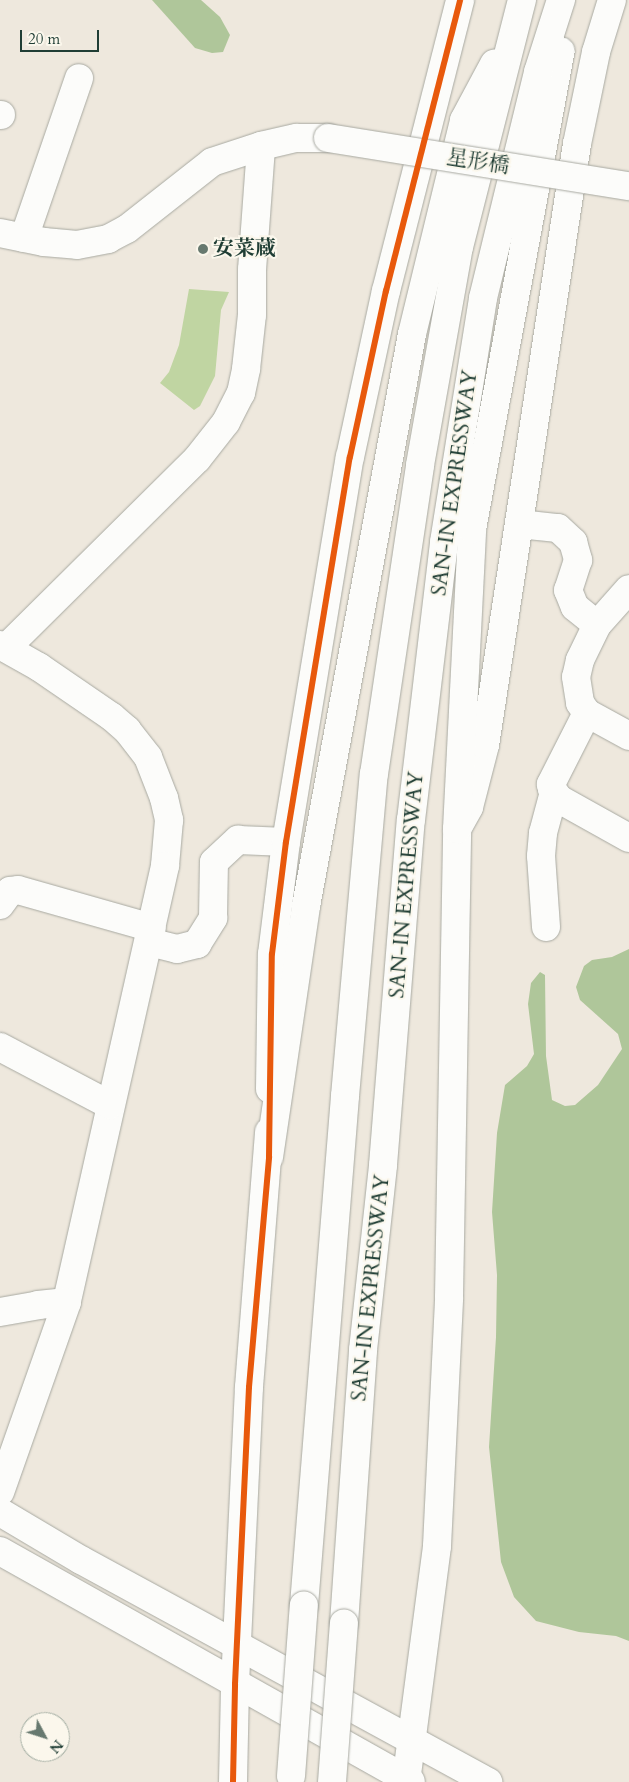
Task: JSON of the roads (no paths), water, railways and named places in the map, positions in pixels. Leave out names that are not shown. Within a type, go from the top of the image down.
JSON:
[{"type":"main road","points":[[269,1157],[272,954],[286,842],[352,447],[386,291],[460,0]]},
{"type":"main road","name":"SAN-IN EXPRESSWAY","points":[[291,1779],[345,1096],[374,774],[420,465],[459,247],[522,0]]},
{"type":"main road","name":"SAN-IN EXPRESSWAY","points":[[332,1782],[363,1350],[383,1165],[411,820],[444,542],[483,298],[538,72],[561,0]]},
{"type":"main road","points":[[0,1551],[408,1781],[437,1546],[449,1297],[456,829],[472,529],[570,0]]},
{"type":"main road","points":[[456,829],[469,807],[485,745],[577,144],[596,52],[612,0]]},
{"type":"main road","points":[[233,1782],[235,1684],[249,1387],[269,1157],[306,906],[412,334],[464,120],[514,27]]},
{"type":"main road","points":[[12,236],[79,78]]},
{"type":"main road","name":"星形橋","points":[[12,236],[76,245],[108,239],[127,229],[212,162],[261,146],[297,138],[328,138],[629,186]]},
{"type":"main road","points":[[0,1492],[67,1302],[165,866],[169,820],[164,798],[148,757],[139,742],[112,717],[39,667],[3,647],[197,459],[226,422],[241,394],[246,369],[252,315],[252,270],[261,146]]},
{"type":"main road","points":[[519,524],[558,528],[573,542],[578,560],[568,590],[575,607],[596,625]]},
{"type":"main road","points":[[629,589],[596,625],[580,660],[576,677],[580,703],[587,713],[629,736]]},
{"type":"main road","points":[[546,927],[541,856],[543,833],[554,795],[551,784],[587,713]]},
{"type":"main road","points":[[554,795],[629,838]]},
{"type":"main road","points":[[0,905],[10,891],[18,890],[150,935],[177,949],[198,944],[213,918],[214,862],[238,840],[286,842]]},
{"type":"main road","points":[[0,1047],[110,1105]]},
{"type":"main road","points":[[0,1312],[38,1304],[67,1302]]},
{"type":"main road","points":[[0,1512],[81,1560],[488,1782]]},
{"type":"place","name":"安菜蔵","points":[[203,249]]}]
